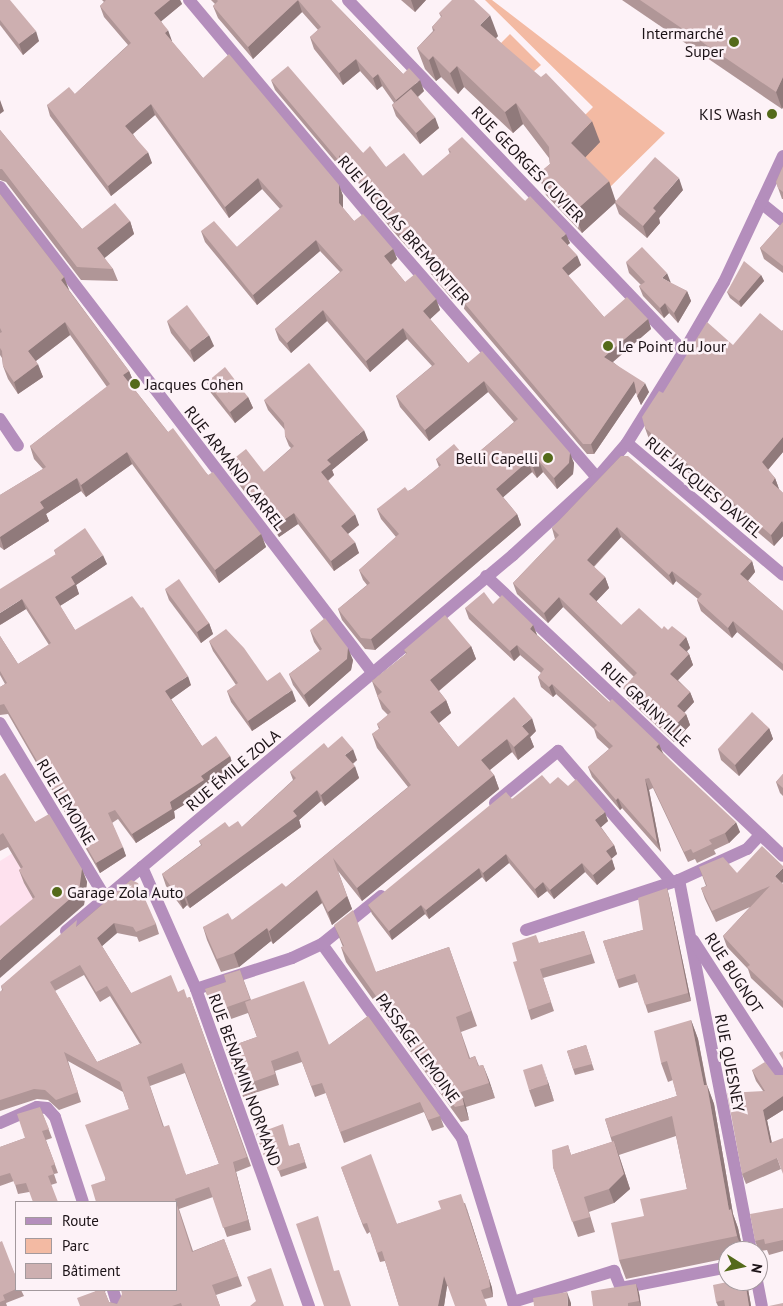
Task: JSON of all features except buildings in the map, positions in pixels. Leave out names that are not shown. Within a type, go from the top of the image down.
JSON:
[{"type":"street","name":"RUE NICOLAS BREMONTIER","points":[[189,0],[387,236],[597,478]]},
{"type":"street","name":"RUE GEORGES CUVIER","points":[[348,0],[684,351]]},
{"type":"street","name":"RUE ÉMILE ZOLA","points":[[54,940],[486,576],[597,478],[627,443],[724,282],[783,156]]},
{"type":"street","name":"RUE ARMAND CARREL","points":[[0,187],[372,672]]},
{"type":"street","points":[[762,203],[783,221]]},
{"type":"street","points":[[0,419],[18,446]]},
{"type":"street","name":"RUE JACQUES DAVIEL","points":[[627,443],[783,575]]},
{"type":"street","name":"RUE GRAINVILLE","points":[[486,576],[783,856]]},
{"type":"street","name":"RUE LEMOINE","points":[[0,723],[104,897]]},
{"type":"street","points":[[483,813],[558,751],[676,881]]},
{"type":"street","points":[[526,930],[676,881],[747,849],[760,835]]},
{"type":"street","name":"RUE BENJAMIN NORMAND","points":[[142,867],[196,989],[309,1306]]},
{"type":"street","name":"RUE QUESNEY","points":[[676,881],[691,936],[749,1241]]},
{"type":"street","points":[[196,989],[292,958],[322,944],[393,886]]},
{"type":"street","name":"RUE BUGNOT","points":[[691,936],[783,1079]]},
{"type":"street","name":"PASSAGE LEMOINE","points":[[322,944],[462,1138],[514,1304]]},
{"type":"street","points":[[0,1123],[37,1107],[47,1108],[55,1117],[84,1201]]},
{"type":"street","points":[[514,1304],[614,1271],[621,1288],[718,1269]]},
{"type":"street","points":[[113,1291],[118,1306]]},
{"type":"street","points":[[759,1291],[762,1306]]},
{"type":"shaded area","points":[[24,846],[86,891],[0,971],[0,861]]},
{"type":"green space","points":[[485,0],[492,0],[665,133],[606,191],[579,164],[579,121],[593,107]]},
{"type":"green space","points":[[510,34],[541,65],[524,80],[493,51]]},
{"type":"place","name":"Intermarché Super","points":[[734,42]]},
{"type":"place","name":"KIS Wash","points":[[772,114]]},
{"type":"place","name":"Le Point du Jour","points":[[608,346]]},
{"type":"place","name":"Jacques Cohen","points":[[135,384]]},
{"type":"place","name":"Belli Capelli","points":[[548,458]]},
{"type":"place","name":"Garage Zola Auto","points":[[57,892]]}]
